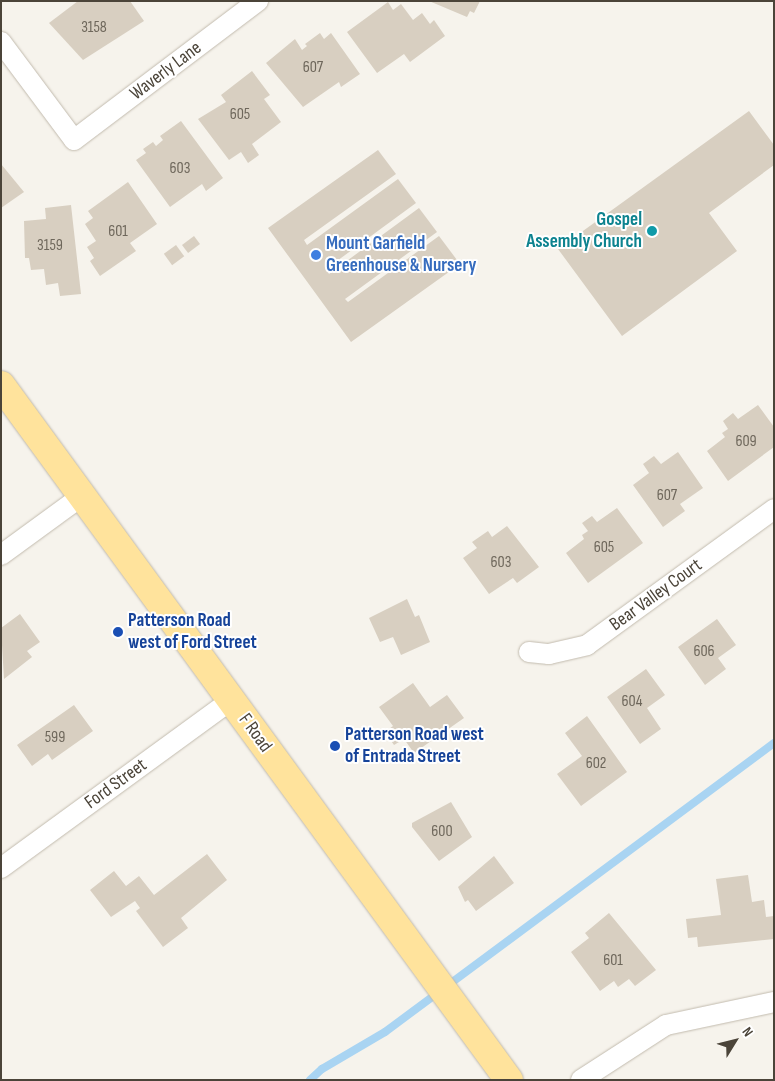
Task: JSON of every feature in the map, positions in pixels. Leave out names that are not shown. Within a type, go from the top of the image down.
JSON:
[{"type":"main road","name":"F Road","points":[[1,385],[509,1080]]},
{"type":"street","name":"Waverly Lane","points":[[1,42],[74,140],[258,1]]},
{"type":"street","points":[[1,555],[82,496]]},
{"type":"street","name":"Bear Valley Court","points":[[528,652],[549,654],[587,645],[774,509]]},
{"type":"street","name":"Ford Street","points":[[1,868],[231,700]]},
{"type":"street","points":[[581,1080],[666,1025],[774,1002]]},
{"type":"building","points":[[78,1],[130,1],[144,21],[83,60],[49,23]]},
{"type":"building","points":[[429,1],[480,1],[474,13],[470,11],[467,17]]},
{"type":"building","points":[[388,2],[393,10],[401,4],[413,20],[422,13],[430,24],[434,20],[445,36],[410,62],[404,54],[377,73],[347,32]]},
{"type":"building","points":[[320,33],[324,39],[331,33],[360,74],[341,87],[339,82],[303,107],[266,63],[295,39],[302,50],[307,46],[305,44]]},
{"type":"building","points":[[252,71],[270,95],[264,99],[281,122],[252,144],[259,155],[248,163],[241,152],[229,160],[198,119],[226,102],[221,95]]},
{"type":"building","name":"Gospel Assembly Church","points":[[749,111],[774,145],[774,165],[709,213],[737,251],[622,336],[558,249]]},
{"type":"building","points":[[181,121],[223,178],[206,191],[202,184],[170,207],[136,160],[146,153],[143,149],[153,142],[156,146],[163,140],[160,136]]},
{"type":"building","name":"Mount Garfield Greenhouse & Nursery","points":[[378,150],[396,174],[304,240],[307,245],[398,179],[416,203],[326,269],[329,274],[419,208],[437,232],[345,299],[348,302],[439,236],[460,264],[351,342],[268,228]]},
{"type":"building","points":[[1,164],[24,192],[1,208]]},
{"type":"building","points":[[128,182],[157,224],[130,243],[136,251],[100,276],[90,261],[94,258],[87,247],[96,241],[85,224],[93,218],[88,211]]},
{"type":"building","points":[[71,205],[81,294],[60,296],[58,283],[46,285],[44,269],[31,270],[29,258],[25,258],[24,221],[46,219],[45,208]]},
{"type":"building","points":[[194,236],[200,244],[188,253],[182,245]]},
{"type":"building","points":[[176,245],[184,256],[172,265],[164,254]]},
{"type":"building","points":[[758,405],[774,427],[774,447],[728,481],[707,451],[725,437],[722,433],[728,429],[723,421],[733,413],[738,419]]},
{"type":"building","points":[[678,452],[703,488],[680,504],[685,511],[663,527],[633,485],[649,473],[643,464],[654,456],[661,464]]},
{"type":"building","points":[[617,508],[643,543],[588,583],[566,553],[584,539],[582,535],[588,531],[582,523],[592,516],[597,522]]},
{"type":"building","points":[[507,526],[539,567],[517,583],[513,578],[489,594],[463,558],[477,548],[472,542],[488,531],[492,537]]},
{"type":"building","points":[[407,599],[415,617],[419,615],[430,642],[401,655],[393,637],[380,642],[369,618]]},
{"type":"building","points":[[20,614],[40,642],[27,651],[32,657],[4,679],[1,628]]},
{"type":"building","points":[[717,619],[736,645],[718,658],[726,669],[705,685],[678,647]]},
{"type":"building","points":[[646,669],[665,695],[647,708],[661,729],[640,744],[607,697]]},
{"type":"building","points":[[413,683],[430,707],[447,695],[464,718],[414,753],[404,739],[394,745],[385,732],[393,726],[379,707]]},
{"type":"building","points":[[74,705],[93,731],[52,760],[48,754],[32,766],[17,745]]},
{"type":"building","points":[[587,716],[627,772],[581,806],[557,774],[582,756],[565,733]]},
{"type":"building","points":[[451,802],[472,837],[439,861],[412,827],[412,823]]},
{"type":"building","points":[[207,854],[227,880],[181,918],[188,928],[163,947],[136,911],[140,908],[135,901],[111,917],[90,890],[114,871],[126,886],[139,876],[154,895]]},
{"type":"building","points":[[494,856],[514,883],[476,911],[468,900],[465,902],[458,887]]},
{"type":"building","points":[[748,875],[752,902],[764,900],[766,917],[774,916],[774,939],[698,947],[697,937],[688,938],[686,919],[721,915],[716,879]]},
{"type":"building","points":[[609,913],[656,970],[635,986],[629,979],[618,987],[614,981],[600,991],[571,952],[589,938],[585,933]]},
{"type":"waterway","points":[[310,1080],[322,1069],[385,1032],[774,743]]},
{"type":"place","name":"Gospel Assembly Church","points":[[652,231]]},
{"type":"place","name":"Mount Garfield Greenhouse & Nursery","points":[[316,255]]},
{"type":"place","name":"Patterson Road west of Ford Street","points":[[118,632]]},
{"type":"place","name":"Patterson Road west of Entrada Street","points":[[335,746]]}]
